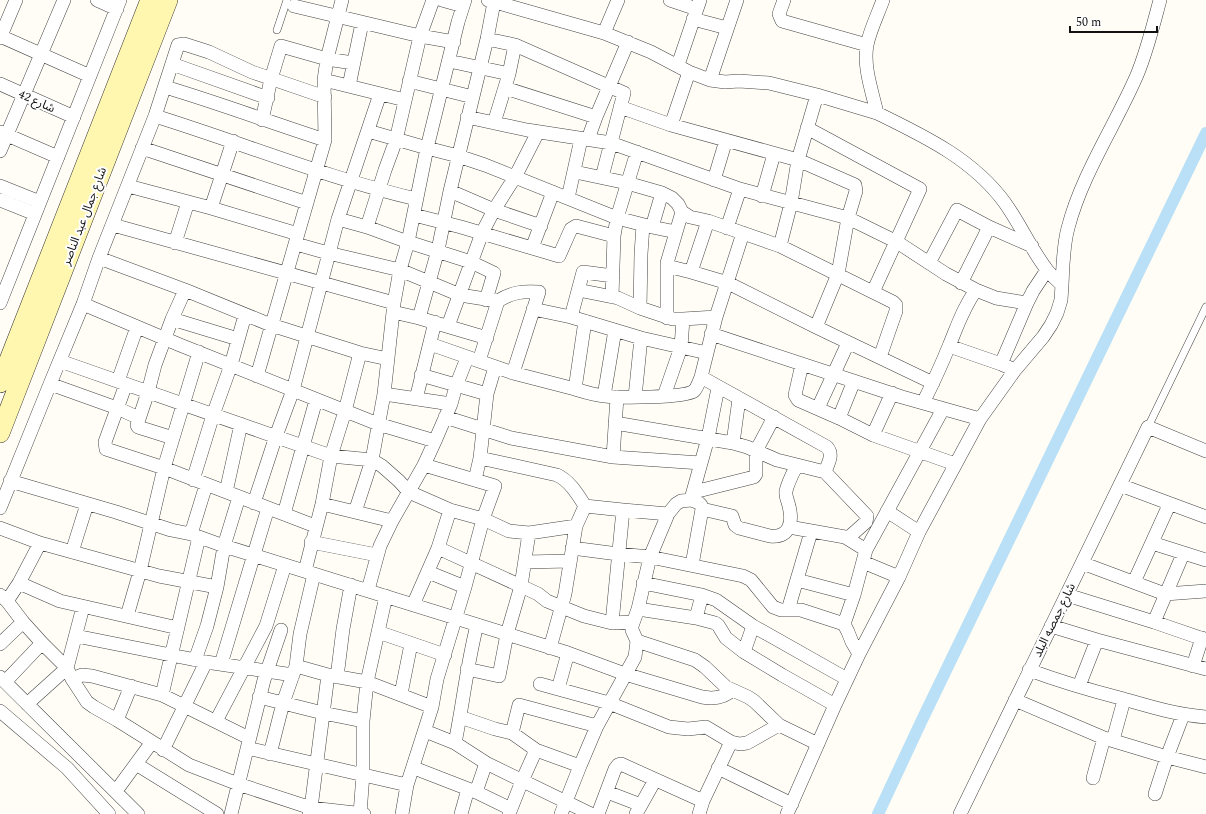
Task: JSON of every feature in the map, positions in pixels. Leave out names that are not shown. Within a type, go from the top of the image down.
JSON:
[{"type":"main road","name":"شارع جمال عبد الناصر","points":[[0,383],[150,0]]},
{"type":"main road","name":"شارع جمال عبد الناصر","points":[[0,433],[168,0]]},
{"type":"street","points":[[16,0],[0,37],[90,76]]},
{"type":"street","points":[[0,151],[3,134],[24,95],[64,0]]},
{"type":"street","points":[[0,303],[119,4],[97,0]]},
{"type":"street","points":[[257,376],[325,140],[324,80],[327,59],[342,0]]},
{"type":"street","points":[[367,227],[396,140],[420,36],[433,0]]},
{"type":"street","points":[[356,512],[372,460],[384,394],[394,307],[400,270],[414,215],[427,148],[464,3],[442,0]]},
{"type":"street","points":[[604,33],[618,0]]},
{"type":"street","points":[[670,0],[697,10],[727,28]]},
{"type":"street","points":[[710,80],[737,0]]},
{"type":"street","points":[[784,0],[779,14],[782,21],[867,45]]},
{"type":"street","points":[[877,113],[868,74],[867,45],[883,0]]},
{"type":"street","points":[[718,768],[789,809],[847,679],[899,577],[919,532],[955,464],[980,419],[1015,370],[1043,337],[1057,313],[1061,300],[1063,259],[1068,229],[1076,202],[1137,76],[1149,42],[1160,0]]},
{"type":"street","points":[[419,318],[428,281],[438,250],[467,117],[487,39],[491,1],[604,33],[628,42],[689,72],[710,80],[725,82],[769,83],[817,95],[877,113],[922,135],[943,147],[983,178],[1005,204],[1047,270],[1062,285]]},
{"type":"street","points":[[291,3],[362,23],[454,42]]},
{"type":"street","points":[[678,66],[697,10]]},
{"type":"street","points":[[348,86],[362,23]]},
{"type":"street","points":[[487,39],[515,45],[624,93],[602,178]]},
{"type":"street","points":[[568,198],[585,139],[628,42]]},
{"type":"street","points":[[0,508],[83,304],[99,258],[155,116],[178,45],[182,43],[209,52],[252,72],[325,96]]},
{"type":"street","points":[[494,123],[509,74],[515,45]]},
{"type":"street","points":[[262,120],[271,79],[281,46],[327,59],[353,63]]},
{"type":"street","points":[[449,61],[509,74]]},
{"type":"street","points":[[172,64],[268,98]]},
{"type":"street","points":[[671,125],[689,72]]},
{"type":"street","points":[[324,80],[405,100]]},
{"type":"street","points":[[409,81],[473,97]]},
{"type":"street","name":"شارع 42","points":[[0,84],[74,117]]},
{"type":"street","points":[[165,87],[219,103],[262,120],[325,140]]},
{"type":"street","points":[[504,88],[596,117]]},
{"type":"street","points":[[254,503],[293,390],[328,253],[380,94]]},
{"type":"street","points":[[780,246],[791,203],[798,160],[817,95]]},
{"type":"street","points":[[620,107],[671,125],[798,160],[855,185],[856,191],[848,218],[838,274],[816,327]]},
{"type":"street","points":[[155,116],[316,170],[379,190],[416,199]]},
{"type":"street","points":[[467,117],[538,132],[611,143],[762,196],[848,218],[896,242],[976,290],[990,296],[1028,303]]},
{"type":"street","points":[[807,128],[920,189],[873,292]]},
{"type":"street","points":[[368,131],[458,156],[617,218],[676,232]]},
{"type":"street","points":[[448,326],[482,233],[494,210],[515,177],[538,132]]},
{"type":"street","points":[[3,134],[58,157]]},
{"type":"street","points":[[714,180],[726,140]]},
{"type":"street","points":[[211,208],[233,141]]},
{"type":"street","points":[[142,148],[307,203]]},
{"type":"street","points":[[612,297],[614,236],[617,218],[637,152]]},
{"type":"street","points":[[762,196],[774,154]]},
{"type":"street","points":[[575,172],[627,183],[662,193],[672,198],[678,204],[682,212],[690,217],[708,221],[780,246],[894,302],[896,305],[896,311],[880,357]]},
{"type":"street","points":[[0,186],[38,208]]},
{"type":"street","points":[[128,186],[211,208],[297,239],[328,253],[400,270],[460,295],[492,300],[518,292],[539,292],[513,373]]},
{"type":"street","points":[[727,228],[740,189]]},
{"type":"street","points":[[450,191],[494,210],[541,226]]},
{"type":"street","points":[[532,248],[553,192]]},
{"type":"street","points":[[640,308],[641,254],[648,226],[662,193]]},
{"type":"street","points":[[0,200],[38,208]]},
{"type":"street","points":[[175,243],[188,202]]},
{"type":"street","points":[[929,263],[956,210],[989,227],[1032,246]]},
{"type":"street","points":[[667,318],[667,266],[682,212]]},
{"type":"street","points":[[414,215],[559,256],[571,229],[576,226],[614,236]]},
{"type":"street","points":[[338,219],[367,227],[408,242],[438,250],[471,262],[494,273],[487,338],[456,386],[451,404],[424,465],[392,521],[380,546],[368,590]]},
{"type":"street","points":[[691,272],[708,221]]},
{"type":"street","points":[[113,225],[321,283],[394,307],[419,318],[487,338]]},
{"type":"street","points":[[961,282],[989,227]]},
{"type":"street","points":[[430,344],[513,373],[604,396],[664,396],[688,393],[695,390],[701,377],[711,334],[743,233]]},
{"type":"street","points":[[99,258],[185,290],[271,325],[360,353],[388,360]]},
{"type":"street","points":[[667,266],[728,284],[933,383]]},
{"type":"street","points":[[1001,364],[1033,291],[1047,270]]},
{"type":"street","points":[[571,317],[583,272],[613,276]]},
{"type":"street","points":[[173,438],[137,427],[155,365],[172,319],[185,290]]},
{"type":"street","points":[[578,290],[612,297],[667,318],[683,320],[716,317]]},
{"type":"street","points":[[923,403],[949,346],[958,320],[965,306],[976,290]]},
{"type":"street","points":[[83,304],[316,400],[378,424],[435,441]]},
{"type":"street","points":[[533,309],[571,317],[641,338],[707,353]]},
{"type":"street","points":[[193,480],[213,415],[231,365],[245,315]]},
{"type":"street","points":[[172,319],[238,339]]},
{"type":"street","points":[[664,396],[681,347],[683,320]]},
{"type":"street","points":[[575,389],[585,321]]},
{"type":"street","points":[[416,399],[435,322]]},
{"type":"street","points":[[136,327],[117,408],[105,442],[106,448],[164,468],[315,526]]},
{"type":"street","points":[[604,396],[615,330]]},
{"type":"street","points":[[711,334],[923,403],[980,419]]},
{"type":"street","points":[[635,397],[641,338]]},
{"type":"street","points":[[818,408],[848,343]]},
{"type":"street","points":[[949,346],[1015,370]]},
{"type":"street","points":[[127,616],[140,571],[164,468],[199,352]]},
{"type":"street","points":[[270,754],[283,702],[295,671],[309,572],[311,542],[322,504],[331,456],[345,411],[360,353]]},
{"type":"street","points":[[60,361],[331,456],[372,460],[382,466],[409,492],[450,510],[483,519],[509,531],[529,534],[576,526]]},
{"type":"street","points":[[802,364],[795,395],[798,400],[818,408],[873,435],[955,464]]},
{"type":"street","points":[[475,480],[480,458],[487,394],[495,367]]},
{"type":"street","points":[[421,375],[487,394]]},
{"type":"street","points":[[701,377],[718,388],[827,447],[831,453],[831,458],[825,472]]},
{"type":"street","points":[[839,418],[854,381]]},
{"type":"street","points":[[50,384],[117,408],[140,418]]},
{"type":"street","points":[[692,496],[708,438],[718,388]]},
{"type":"street","points":[[873,435],[892,393]]},
{"type":"street","points":[[384,394],[451,404]]},
{"type":"street","points":[[613,457],[617,397]]},
{"type":"street","points":[[734,443],[739,399]]},
{"type":"street","points":[[284,514],[316,400]]},
{"type":"street","points":[[860,654],[852,642],[844,624],[854,595],[864,556],[943,409]]},
{"type":"street","points":[[445,417],[511,438],[613,457],[701,463]]},
{"type":"street","points":[[561,814],[597,726],[635,657],[637,641],[632,630],[650,556],[668,514],[679,502],[692,496],[754,477],[756,474],[756,451],[774,417]]},
{"type":"street","points":[[615,423],[734,443],[769,457],[825,472],[867,516],[866,522],[848,538]]},
{"type":"street","points":[[226,492],[241,424]]},
{"type":"street","points":[[1148,427],[1206,451]]},
{"type":"street","name":"شارع جمصه البلد","points":[[960,814],[1148,427]]},
{"type":"street","points":[[480,458],[557,475],[564,478],[585,506],[668,514]]},
{"type":"street","points":[[402,814],[408,785],[432,707],[437,679],[466,587],[483,519],[495,486],[424,465]]},
{"type":"street","points":[[702,509],[730,515],[738,528],[775,537],[783,535],[789,527],[790,514],[786,491],[796,465]]},
{"type":"street","points":[[10,481],[195,536],[368,590],[568,653],[625,674],[708,698],[724,696],[732,690]]},
{"type":"street","points":[[162,695],[189,581],[195,536],[206,485]]},
{"type":"street","points":[[1120,485],[1169,505],[1206,517]]},
{"type":"street","points":[[692,496],[699,503],[702,509],[692,565]]},
{"type":"street","points":[[163,750],[185,706],[200,661],[217,586],[224,546],[239,497]]},
{"type":"street","points":[[72,552],[87,504]]},
{"type":"street","points":[[322,504],[392,521]]},
{"type":"street","points":[[1134,582],[1169,505]]},
{"type":"street","points":[[550,648],[562,607],[576,526],[585,506]]},
{"type":"street","points":[[221,664],[268,508]]},
{"type":"street","points":[[413,605],[438,548],[450,510]]},
{"type":"street","points":[[612,623],[623,510]]},
{"type":"street","points":[[887,511],[919,532]]},
{"type":"street","points":[[789,527],[848,538],[864,556],[899,577]]},
{"type":"street","points":[[0,528],[40,543],[140,571],[159,576],[217,586]]},
{"type":"street","points":[[788,610],[811,532]]},
{"type":"street","points":[[467,669],[499,676],[507,634],[521,586],[529,534]]},
{"type":"street","points":[[311,542],[377,555]]},
{"type":"street","points":[[40,543],[19,583],[3,598],[69,673],[87,702],[189,765],[310,811],[364,814]]},
{"type":"street","points":[[1152,543],[1206,560]]},
{"type":"street","points":[[438,548],[538,594],[547,601],[584,616],[612,623],[634,622]]},
{"type":"street","points":[[572,548],[618,554],[650,556],[747,577],[752,580],[773,607],[781,610],[801,610],[844,624]]},
{"type":"street","points":[[1154,622],[1183,554]]},
{"type":"street","points":[[525,562],[570,561]]},
{"type":"street","points":[[1082,563],[1165,594],[1206,591]]},
{"type":"street","points":[[216,721],[266,626],[285,565]]},
{"type":"street","points":[[428,572],[466,587]]},
{"type":"street","points":[[797,580],[854,595]]},
{"type":"street","points":[[19,583],[60,601],[178,628]]},
{"type":"street","points":[[643,584],[702,595],[716,600],[753,626],[847,679]]},
{"type":"street","points":[[310,811],[323,713],[333,676],[351,585]]},
{"type":"street","points":[[696,618],[702,595]]},
{"type":"street","points":[[1051,626],[1097,640],[1200,667],[1204,639],[1067,595]]},
{"type":"street","points":[[360,814],[363,774],[363,721],[367,682],[386,596]]},
{"type":"street","points":[[27,704],[69,673],[83,607]]},
{"type":"street","points":[[638,609],[696,618],[715,623],[726,638],[744,652],[835,705]]},
{"type":"street","points":[[0,644],[23,622]]},
{"type":"street","points":[[455,743],[467,669],[477,625]]},
{"type":"street","points":[[266,626],[300,634]]},
{"type":"street","points":[[744,652],[753,626]]},
{"type":"street","points":[[230,814],[259,697],[281,630]]},
{"type":"street","points":[[378,632],[445,656]]},
{"type":"street","points":[[76,636],[172,656],[244,668],[295,671],[367,682],[432,707]]},
{"type":"street","points":[[1079,686],[1097,640]]},
{"type":"street","points":[[637,641],[695,660],[705,667],[726,687],[748,697],[779,724],[818,744]]},
{"type":"street","points":[[42,643],[2,680],[138,814]]},
{"type":"street","points":[[401,694],[411,644]]},
{"type":"street","points":[[558,689],[568,653]]},
{"type":"street","points":[[1029,670],[1124,700],[1183,715],[1206,718]]},
{"type":"street","points":[[69,673],[86,675],[162,695],[216,721],[248,743],[270,754],[408,785]]},
{"type":"street","points":[[540,684],[609,703],[669,727],[688,729],[706,727],[731,742],[740,744],[747,743],[779,724]]},
{"type":"street","points":[[117,720],[131,686]]},
{"type":"street","points":[[259,697],[363,721]]},
{"type":"street","points":[[1015,700],[1108,739],[1206,767]]},
{"type":"street","points":[[1093,778],[1124,700]]},
{"type":"street","points":[[512,733],[519,705],[597,726]]},
{"type":"street","points":[[0,711],[67,768],[109,814]]},
{"type":"street","points":[[1155,794],[1183,715]]},
{"type":"street","points":[[460,717],[512,733],[536,750],[580,766]]},
{"type":"street","points":[[425,731],[455,743],[486,764],[591,814]]},
{"type":"street","points":[[116,791],[152,742]]},
{"type":"street","points":[[699,814],[703,801],[731,742]]},
{"type":"street","points":[[414,768],[472,791],[510,811],[536,750]]},
{"type":"street","points":[[136,764],[218,814]]},
{"type":"street","points":[[461,814],[486,764]]},
{"type":"street","points":[[598,814],[615,769],[621,764],[703,801]]},
{"type":"street","points":[[607,792],[639,810],[655,780]]},
{"type":"lane","points":[[277,30],[291,3]]},
{"type":"lane","points":[[1148,427],[1206,307]]},
{"type":"waterway","points":[[878,814],[1206,133]]}]
